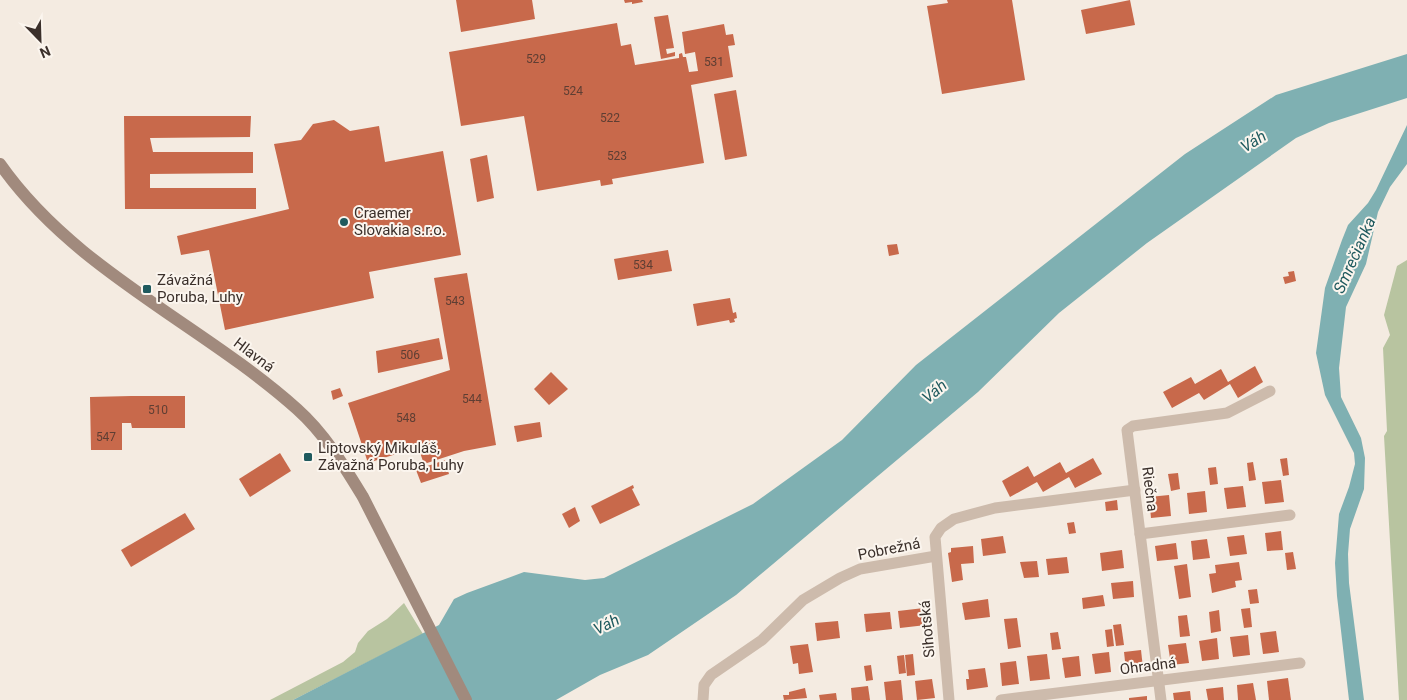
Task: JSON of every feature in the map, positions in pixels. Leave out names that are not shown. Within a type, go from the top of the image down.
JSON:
[{"type":"street","name":"Hlavná","points":[[0,164],[30,202],[62,233],[256,376],[298,410],[314,426],[347,470],[363,497],[466,700]]},
{"type":"street","name":"Riečna","points":[[1161,700],[1127,430],[1133,426],[1227,413],[1270,391]]},
{"type":"street","name":"Pobrežná","points":[[702,700],[704,685],[711,676],[762,640],[803,600],[854,571],[936,556],[937,532],[954,519],[996,508],[1135,490]]},
{"type":"street","points":[[1140,534],[1290,515]]},
{"type":"street","name":"Sihotská","points":[[936,556],[948,700]]},
{"type":"street","name":"Ohradná","points":[[1001,700],[1300,663]]},
{"type":"green space","points":[[1407,260],[1407,700],[1399,700],[1384,436],[1387,431],[1383,348],[1390,335],[1384,315],[1397,266]]},
{"type":"green space","points":[[404,603],[423,634],[293,700],[270,700],[343,662],[355,652],[358,643],[368,631],[387,619]]},
{"type":"water","name":"Váh","points":[[1407,54],[1407,98],[1329,123],[1296,138],[1147,243],[1059,313],[978,392],[736,595],[648,655],[600,675],[556,700],[293,700],[439,625],[454,599],[467,593],[524,572],[585,580],[604,578],[753,504],[842,440],[916,365],[1185,154],[1276,95]]},
{"type":"water","name":"Smrečianka","points":[[1407,125],[1407,164],[1390,187],[1378,212],[1366,264],[1346,307],[1339,368],[1341,397],[1361,438],[1365,458],[1364,489],[1350,529],[1348,554],[1349,583],[1364,700],[1349,700],[1335,563],[1339,514],[1355,464],[1354,453],[1325,395],[1316,353],[1325,288],[1342,240],[1348,225],[1368,203],[1376,190]]},
{"type":"building","points":[[456,0],[532,0],[535,19],[461,32]]},
{"type":"building","points":[[624,0],[642,0],[643,2],[632,4],[632,2],[625,3]]},
{"type":"building","points":[[947,0],[1012,0],[1025,80],[942,94],[927,6],[948,3]]},
{"type":"building","points":[[1130,0],[1135,25],[1086,34],[1081,10]]},
{"type":"building","points":[[668,15],[674,48],[666,49],[667,54],[675,52],[675,56],[661,59],[654,17]]},
{"type":"building","points":[[617,23],[621,46],[631,44],[635,65],[679,58],[679,54],[682,53],[683,57],[686,57],[689,72],[698,71],[695,52],[685,54],[682,32],[724,24],[726,35],[733,34],[735,45],[728,46],[733,77],[691,85],[704,163],[612,179],[613,184],[601,186],[600,180],[537,191],[524,116],[461,126],[449,52]]},
{"type":"building","points":[[736,90],[747,156],[725,160],[714,94]]},
{"type":"building","points":[[124,116],[251,116],[250,137],[150,138],[153,152],[253,152],[253,173],[150,174],[150,188],[256,188],[256,209],[125,209]]},
{"type":"building","name":"Craemer Slovakia s.r.o.","points":[[334,120],[350,131],[379,126],[385,162],[443,151],[461,255],[369,272],[374,298],[225,330],[209,250],[181,255],[177,236],[289,209],[274,144],[301,140],[313,124]]},
{"type":"building","points":[[487,155],[494,198],[477,202],[470,159]]},
{"type":"building","points":[[897,244],[899,254],[889,256],[887,245]]},
{"type":"building","points":[[668,250],[672,271],[618,280],[614,259]]},
{"type":"building","points":[[1294,271],[1296,281],[1285,284],[1283,277],[1289,276],[1288,272]]},
{"type":"building","points":[[467,273],[496,445],[464,451],[424,464],[418,447],[368,463],[348,403],[450,370],[434,278]]},
{"type":"building","points":[[730,298],[733,313],[736,312],[737,318],[734,319],[735,322],[730,323],[729,320],[697,326],[693,304]]},
{"type":"building","points":[[439,338],[443,359],[378,373],[376,351]]},
{"type":"building","points":[[1255,366],[1263,382],[1238,398],[1230,384],[1204,400],[1199,393],[1172,408],[1163,392],[1191,377],[1195,384],[1221,369],[1228,382]]},
{"type":"building","points":[[551,372],[568,389],[549,405],[534,389]]},
{"type":"building","points":[[340,388],[343,396],[333,400],[331,391]]},
{"type":"building","points":[[185,396],[185,428],[132,428],[131,423],[122,423],[122,450],[91,450],[90,397]]},
{"type":"building","points":[[540,422],[542,437],[517,442],[514,426]]},
{"type":"building","points":[[280,453],[291,471],[250,497],[239,479]]},
{"type":"building","points":[[1093,458],[1102,474],[1075,488],[1069,477],[1043,492],[1037,482],[1010,497],[1002,481],[1028,466],[1034,477],[1060,462],[1066,473]]},
{"type":"building","points":[[1287,458],[1289,475],[1283,476],[1280,459]]},
{"type":"building","points":[[445,460],[449,474],[421,483],[416,470]]},
{"type":"building","points":[[1253,462],[1256,480],[1249,481],[1247,463]]},
{"type":"building","points":[[1216,467],[1218,484],[1210,485],[1208,468]]},
{"type":"building","points":[[1178,473],[1180,489],[1171,491],[1168,474]]},
{"type":"building","points":[[1281,480],[1284,502],[1265,504],[1262,482]]},
{"type":"building","points":[[633,485],[634,488],[632,489],[640,505],[600,524],[591,506]]},
{"type":"building","points":[[1243,486],[1246,507],[1227,509],[1224,488]]},
{"type":"building","points":[[1205,491],[1207,512],[1189,514],[1187,493]]},
{"type":"building","points":[[1169,495],[1171,516],[1151,518],[1149,497]]},
{"type":"building","points":[[1117,500],[1118,510],[1106,511],[1105,502]]},
{"type":"building","points":[[575,507],[580,521],[569,528],[562,514]]},
{"type":"building","points":[[185,513],[195,529],[131,567],[121,550]]},
{"type":"building","points":[[1074,522],[1076,533],[1069,534],[1067,523]]},
{"type":"building","points":[[1281,531],[1283,550],[1267,551],[1265,533]]},
{"type":"building","points":[[1244,535],[1247,554],[1230,556],[1227,537]]},
{"type":"building","points":[[1003,536],[1006,553],[983,556],[981,539]]},
{"type":"building","points":[[1207,539],[1210,558],[1193,560],[1191,541]]},
{"type":"building","points":[[1176,543],[1178,559],[1157,561],[1155,546]]},
{"type":"building","points":[[973,546],[974,563],[961,564],[963,580],[952,582],[948,553],[951,552],[951,548]]},
{"type":"building","points":[[1122,550],[1124,568],[1102,571],[1100,553]]},
{"type":"building","points":[[1293,552],[1296,569],[1287,570],[1285,553]]},
{"type":"building","points":[[1067,557],[1069,573],[1048,575],[1046,559]]},
{"type":"building","points":[[1037,561],[1039,577],[1024,578],[1020,562]]},
{"type":"building","points":[[1239,562],[1242,580],[1235,581],[1236,587],[1212,593],[1209,574],[1216,573],[1215,565]]},
{"type":"building","points":[[1187,564],[1191,597],[1179,599],[1174,566]]},
{"type":"building","points":[[1133,581],[1134,597],[1113,599],[1111,583]]},
{"type":"building","points":[[1257,589],[1259,603],[1250,604],[1248,590]]},
{"type":"building","points":[[1103,595],[1105,606],[1083,609],[1082,598]]},
{"type":"building","points":[[988,599],[990,617],[965,620],[962,603]]},
{"type":"building","points":[[924,608],[926,625],[900,628],[898,611]]},
{"type":"building","points":[[1250,608],[1252,627],[1244,628],[1241,609]]},
{"type":"building","points":[[1219,610],[1221,631],[1211,633],[1209,612]]},
{"type":"building","points":[[890,612],[892,629],[866,632],[864,614]]},
{"type":"building","points":[[1187,615],[1190,636],[1180,637],[1178,616]]},
{"type":"building","points":[[1017,618],[1021,647],[1008,649],[1004,619]]},
{"type":"building","points":[[838,621],[840,638],[817,641],[815,623]]},
{"type":"building","points":[[1121,624],[1124,645],[1116,646],[1113,625]]},
{"type":"building","points":[[1112,629],[1114,646],[1107,647],[1105,630]]},
{"type":"building","points":[[1276,631],[1279,652],[1263,654],[1260,633]]},
{"type":"building","points":[[1058,632],[1061,649],[1052,650],[1050,633]]},
{"type":"building","points":[[1248,635],[1250,655],[1233,657],[1230,637]]},
{"type":"building","points":[[1217,638],[1219,659],[1202,661],[1199,641]]},
{"type":"building","points":[[1186,643],[1189,663],[1171,665],[1168,645]]},
{"type":"building","points":[[808,644],[813,672],[799,674],[798,663],[793,664],[790,646]]},
{"type":"building","points":[[1141,650],[1143,668],[1126,670],[1124,652]]},
{"type":"building","points":[[1109,652],[1111,672],[1095,674],[1092,654]]},
{"type":"building","points":[[913,654],[915,675],[907,676],[905,655]]},
{"type":"building","points":[[1047,654],[1050,679],[1030,681],[1027,656]]},
{"type":"building","points":[[904,655],[906,673],[899,674],[897,656]]},
{"type":"building","points":[[1079,656],[1081,676],[1065,678],[1062,658]]},
{"type":"building","points":[[1016,661],[1019,684],[1002,686],[1000,663]]},
{"type":"building","points":[[871,665],[873,680],[866,681],[864,666]]},
{"type":"building","points":[[985,668],[988,687],[967,690],[966,679],[969,679],[968,670]]},
{"type":"building","points":[[1288,678],[1291,700],[1269,700],[1267,681]]},
{"type":"building","points":[[932,679],[935,698],[917,700],[915,681]]},
{"type":"building","points":[[901,680],[903,700],[886,700],[884,682]]},
{"type":"building","points":[[1253,683],[1256,700],[1238,700],[1237,685]]},
{"type":"building","points":[[868,686],[870,700],[852,700],[851,688]]},
{"type":"building","points":[[1223,687],[1224,700],[1208,700],[1206,689]]},
{"type":"building","points":[[805,688],[807,698],[784,700],[783,695],[789,695],[789,692]]},
{"type":"building","points":[[1190,691],[1191,700],[1174,700],[1173,693]]},
{"type":"building","points":[[836,693],[837,700],[820,700],[819,695]]},
{"type":"building","points":[[1147,696],[1147,700],[1129,700],[1129,698]]},
{"type":"place","name":"Craemer Slovakia s.r.o.","points":[[344,222]]},
{"type":"place","name":"Závažná Poruba, Luhy","points":[[147,289]]},
{"type":"place","name":"Liptovský Mikuláš, Závažná Poruba, Luhy","points":[[308,457]]}]
